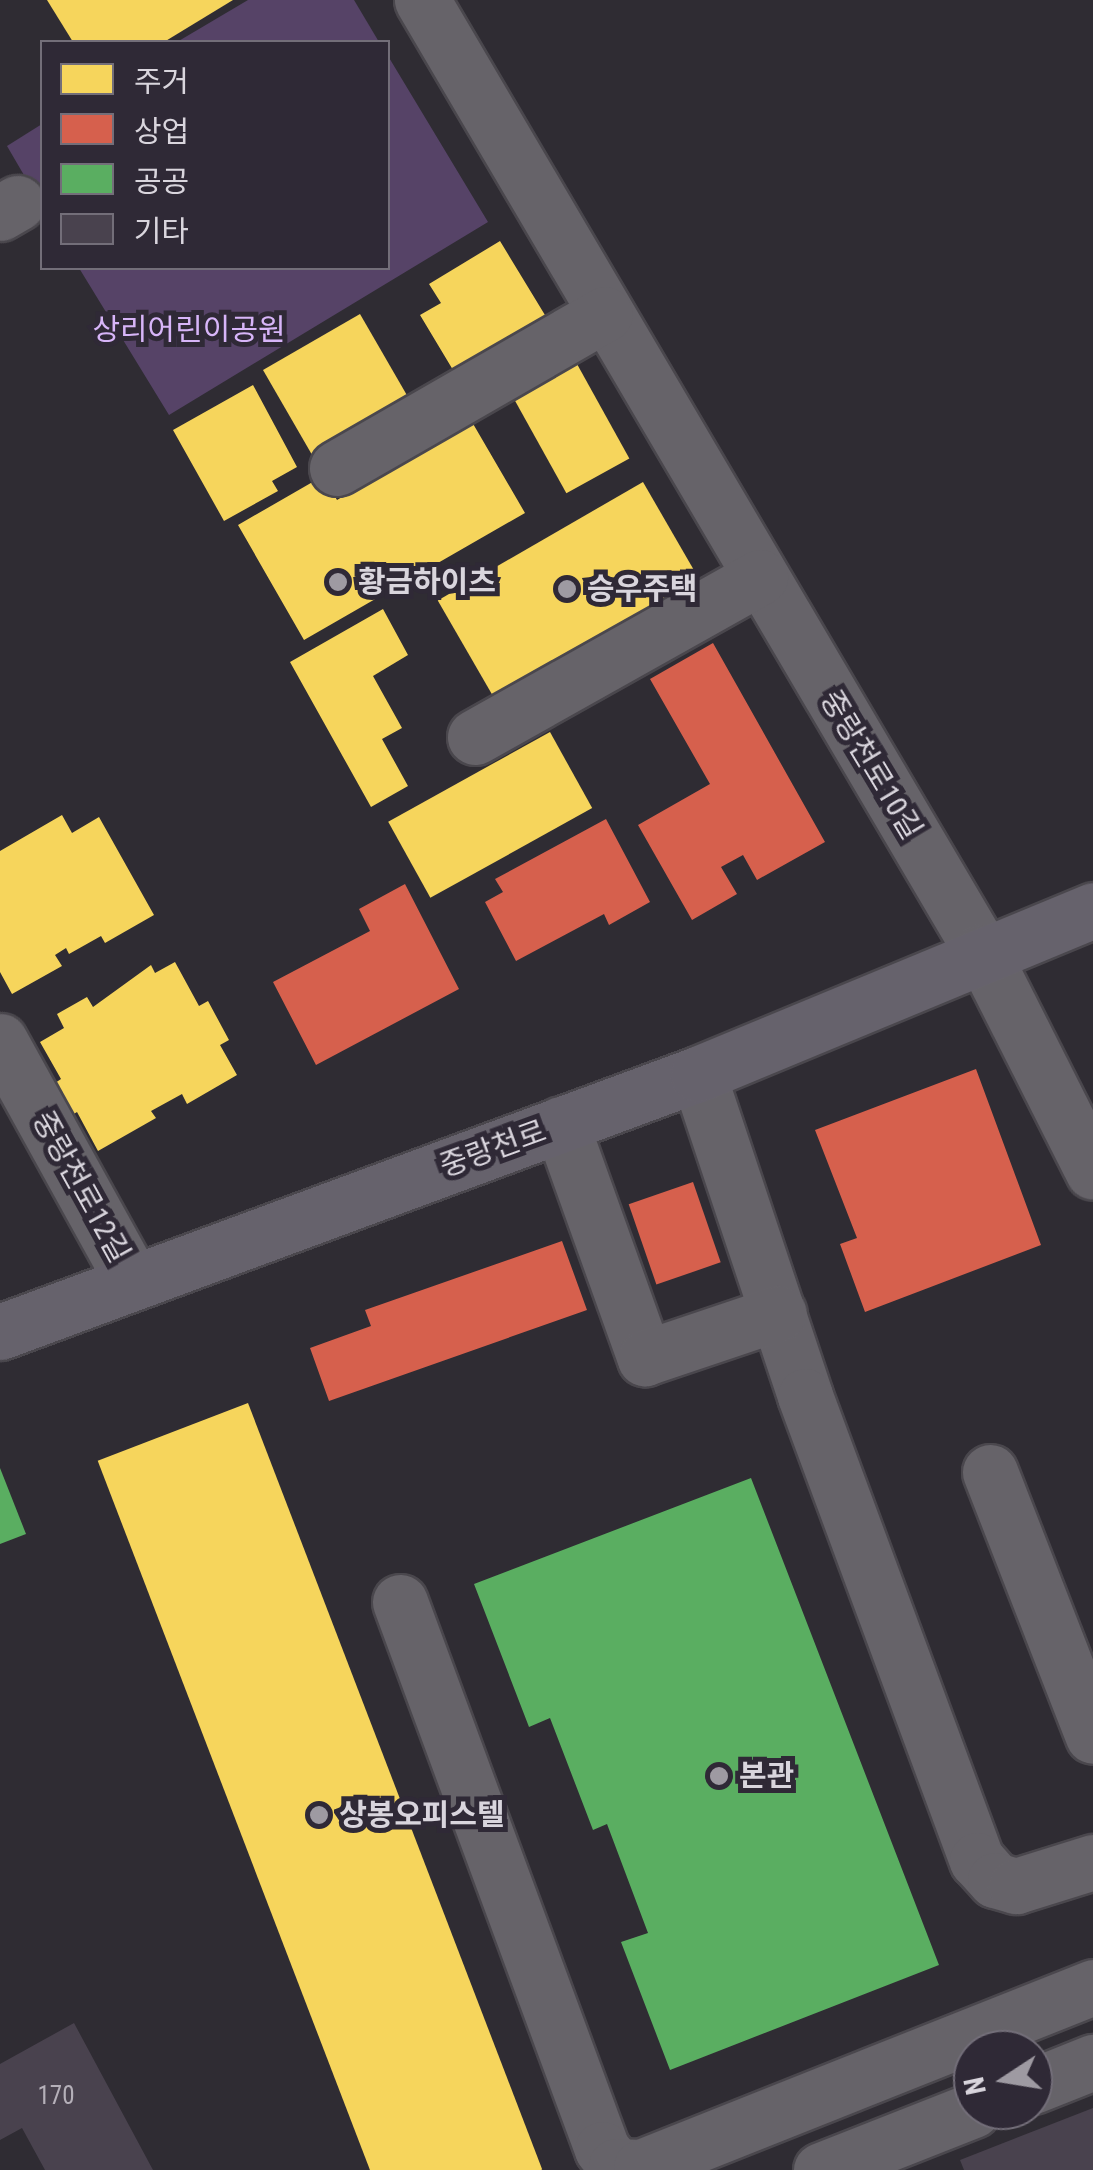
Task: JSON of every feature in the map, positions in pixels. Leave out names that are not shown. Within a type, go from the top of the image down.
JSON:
[{"type":"main road","name":"중랑천로","points":[[0,1332],[698,1074],[982,952],[1093,910]]},
{"type":"street","name":"중랑천로10길","points":[[422,0],[982,952]]},
{"type":"street","points":[[337,468],[605,314]]},
{"type":"street","points":[[475,738],[760,576]]},
{"type":"street","points":[[982,952],[1093,1172]]},
{"type":"street","name":"중랑천로12길","points":[[0,1040],[133,1282]]},
{"type":"street","points":[[698,1074],[779,1312],[977,1860],[995,1880],[1016,1886],[1093,1862]]},
{"type":"street","points":[[560,1124],[645,1358],[779,1312]]},
{"type":"street","points":[[990,1472],[1093,1736]]},
{"type":"street","points":[[400,1602],[602,2149],[616,2166],[642,2168],[1093,1987]]},
{"type":"street","points":[[1053,2078],[1093,2062]]},
{"type":"street","points":[[821,2170],[953,2118]]},
{"type":"green space","points":[[248,0],[354,0],[378,40],[180,40]]},
{"type":"green space","name":"상리어린이공원","points":[[390,59],[488,222],[169,415],[80,270],[390,270]]},
{"type":"green space","points":[[40,125],[40,203],[7,146]]},
{"type":"building: 주거","points":[[47,0],[233,0],[167,40],[72,40]]},
{"type":"building: 주거","points":[[500,241],[548,320],[456,375],[420,315],[441,303],[429,284]]},
{"type":"building: 주거","points":[[360,314],[412,404],[315,460],[263,370]]},
{"type":"building: 주거","points":[[577,364],[629,458],[566,493],[514,399]]},
{"type":"building: 주거","points":[[253,385],[297,467],[272,481],[278,491],[224,521],[173,430]]},
{"type":"building: 주거","name":"황금하이츠","points":[[472,422],[525,513],[304,640],[238,525],[323,476],[337,500]]},
{"type":"building: 주거","name":"승우주택","points":[[643,482],[700,580],[494,698],[438,600]]},
{"type":"building: 주거","points":[[383,609],[408,655],[373,676],[402,728],[382,739],[408,786],[371,807],[290,662]]},
{"type":"building: 주거","points":[[550,732],[592,808],[430,898],[388,822]]},
{"type":"building: 주거","points":[[62,815],[72,833],[99,817],[154,915],[105,943],[101,936],[69,954],[66,948],[55,955],[62,966],[12,994],[0,972],[0,851]]},
{"type":"building: 주거","points":[[175,962],[199,1006],[208,1001],[229,1040],[220,1045],[237,1075],[187,1104],[182,1094],[151,1111],[156,1118],[98,1151],[77,1112],[69,1117],[52,1085],[61,1079],[40,1042],[64,1028],[57,1014],[87,997],[93,1007],[151,965],[155,973]]},
{"type":"building: 주거","name":"상봉오피스텔","points":[[248,1403],[542,2169],[370,2170],[98,1461]]},
{"type":"building: 상업","points":[[713,643],[825,842],[757,880],[743,855],[721,867],[737,894],[692,920],[638,825],[710,784],[650,679]]},
{"type":"building: 상업","points":[[606,819],[650,902],[609,925],[604,914],[516,961],[485,902],[503,892],[495,879]]},
{"type":"building: 상업","points":[[405,884],[459,989],[316,1065],[273,982],[370,931],[359,909]]},
{"type":"building: 상업","points":[[976,1069],[1041,1245],[865,1312],[840,1244],[857,1238],[815,1130]]},
{"type":"building: 상업","points":[[693,1182],[721,1262],[656,1285],[629,1204]]},
{"type":"building: 상업","points":[[562,1241],[587,1310],[329,1401],[310,1348],[371,1326],[365,1310]]},
{"type":"building: 공공","points":[[0,1468],[26,1534],[0,1544]]},
{"type":"building: 공공","name":"본관","points":[[751,1478],[939,1965],[670,2070],[621,1942],[648,1933],[607,1824],[593,1830],[550,1718],[529,1727],[474,1584]]},
{"type":"building: 기타","points":[[74,2023],[153,2170],[45,2170],[22,2128],[0,2140],[0,2064]]},
{"type":"building: 기타","points":[[1093,2108],[1093,2170],[964,2170],[960,2160],[1037,2130],[1053,2130],[1053,2124]]},
{"type":"place","name":"황금하이츠","points":[[338,582]]},
{"type":"place","name":"승우주택","points":[[567,589]]},
{"type":"place","name":"본관","points":[[719,1776]]},
{"type":"place","name":"상봉오피스텔","points":[[319,1815]]}]
